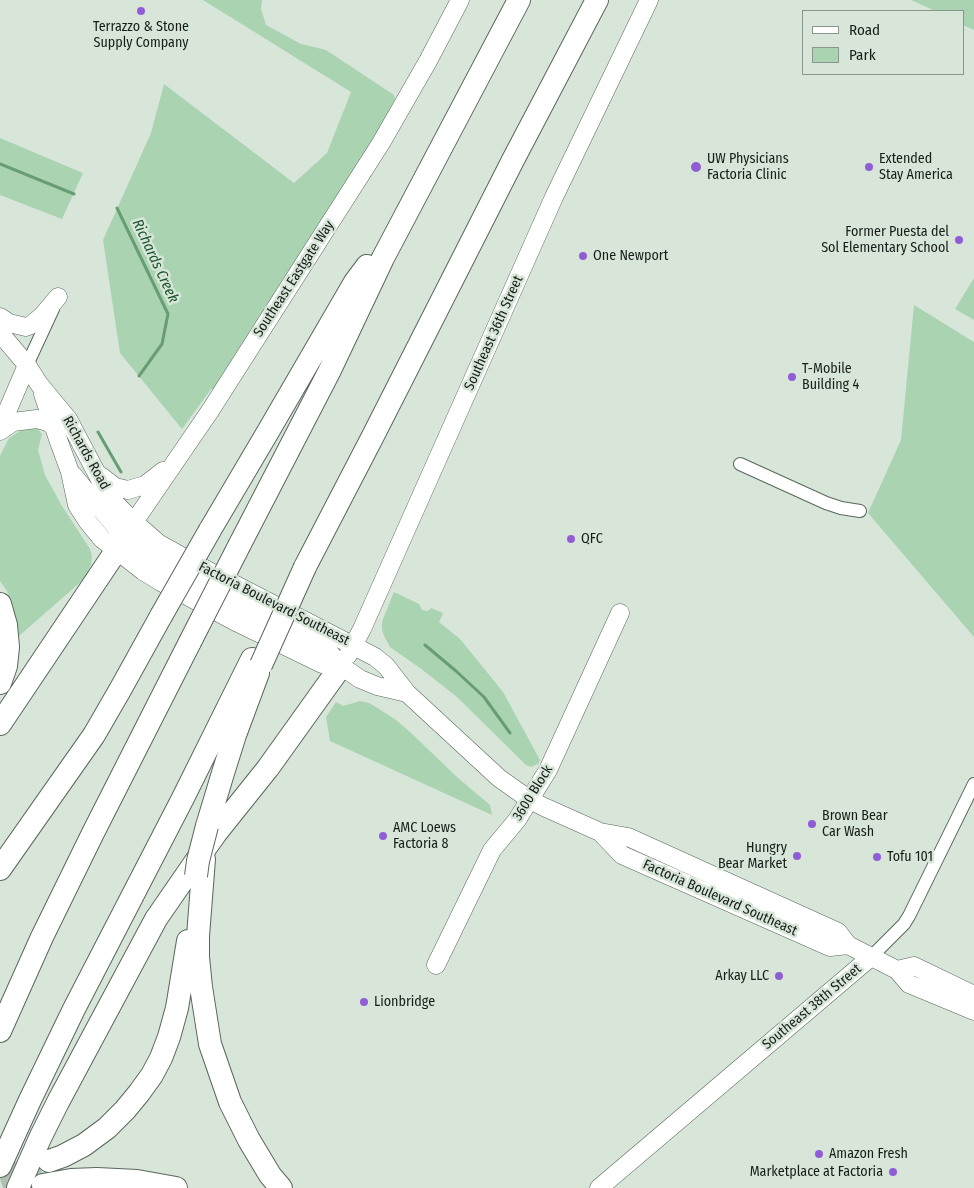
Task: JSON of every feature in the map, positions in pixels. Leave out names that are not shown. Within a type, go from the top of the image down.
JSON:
[{"type":"highway","points":[[0,1031],[67,885],[329,372],[383,258],[518,0]]},
{"type":"highway","points":[[0,1166],[33,1092],[74,1009],[178,807],[256,662],[597,0]]},
{"type":"highway","points":[[0,869],[94,735],[210,530],[355,282],[403,220]]},
{"type":"highway","points":[[0,724],[120,544]]},
{"type":"highway","points":[[0,604],[6,624],[8,647],[6,666],[0,684]]},
{"type":"highway","points":[[256,662],[198,861],[198,957],[210,1044],[230,1102],[249,1140],[281,1188]]},
{"type":"highway","points":[[18,1188],[40,1136],[156,919],[216,833],[268,768],[341,666]]},
{"type":"highway","points":[[0,842],[41,795],[120,690]]},
{"type":"highway","points":[[49,1162],[84,1145],[106,1128],[139,1093],[156,1066],[169,1037],[177,1008],[199,876]]},
{"type":"highway","points":[[43,1185],[71,1180],[97,1179],[137,1181],[176,1188]]},
{"type":"main road","name":"Southeast Eastgate Way","points":[[120,544],[213,406],[381,143],[428,62],[460,0]]},
{"type":"main road","name":"Southeast 36th Street","points":[[341,666],[362,629],[554,197],[649,0]]},
{"type":"main road","points":[[0,318],[9,323],[26,327],[37,321],[58,298]]},
{"type":"main road","name":"Richards Road","points":[[0,333],[68,419],[105,489],[116,504],[134,522]]},
{"type":"main road","points":[[0,429],[27,365]]},
{"type":"main road","name":"Richards Road","points":[[39,384],[70,472],[77,505],[92,528],[102,539],[120,544]]},
{"type":"main road","points":[[0,429],[13,422],[38,419],[48,422],[54,427]]},
{"type":"main road","points":[[95,469],[102,478],[115,487],[128,490],[144,485],[177,460]]},
{"type":"main road","name":"Factoria Boulevard Southeast","points":[[134,522],[158,542],[203,568],[375,657],[386,666],[407,693],[499,778],[530,800],[600,832],[628,837],[838,932],[848,945],[897,970],[909,984],[974,1011]]},
{"type":"main road","name":"Factoria Boulevard Southeast","points":[[120,544],[142,571],[238,622],[322,664],[341,666],[360,679],[377,686],[407,693]]},
{"type":"main road","name":"3600 Block","points":[[436,966],[492,850],[517,820],[548,770],[620,613]]},
{"type":"main road","name":"Southeast 38th Street","points":[[599,1188],[871,957]]},
{"type":"main road","name":"Factoria Boulevard Southeast","points":[[897,970],[914,966],[974,994]]},
{"type":"street","points":[[27,365],[58,298]]},
{"type":"street","points":[[740,464],[826,503],[860,511]]},
{"type":"street","name":"Southeast 38th Street","points":[[871,957],[904,924],[909,916],[974,784]]},
{"type":"green space","points":[[203,0],[262,0],[261,9],[266,25],[301,44],[326,50],[394,95],[395,99],[376,135],[215,389],[211,389],[182,429],[120,353],[103,240],[151,133],[164,84],[294,183],[327,153],[351,92]]},
{"type":"green space","points":[[911,0],[974,0],[974,30],[964,25],[964,10],[933,10]]},
{"type":"green space","points":[[0,138],[83,173],[62,219],[0,195]]},
{"type":"green space","points":[[974,278],[974,320],[955,309]]},
{"type":"green space","points":[[914,305],[974,342],[974,637],[868,513],[901,440]]},
{"type":"green space","points":[[37,428],[42,434],[38,450],[45,475],[62,506],[90,549],[92,556],[91,565],[84,579],[19,636],[7,591],[0,581],[0,456],[9,438],[23,429]]},
{"type":"green space","points":[[394,592],[419,604],[422,610],[428,611],[431,608],[443,613],[439,622],[460,639],[503,692],[540,760],[538,764],[531,767],[526,765],[457,697],[390,647],[384,636],[382,624]]},
{"type":"green space","points":[[360,701],[376,707],[409,731],[457,777],[490,805],[492,815],[330,741],[326,717],[336,702],[343,706]]},
{"type":"waterway","name":"Richards Creek","points":[[0,164],[74,194]]},
{"type":"waterway","name":"Richards Creek","points":[[117,208],[168,314],[162,344],[139,376]]},
{"type":"waterway","name":"Richards Creek","points":[[98,432],[121,472]]},
{"type":"waterway","name":"Richards Creek","points":[[425,645],[484,697],[510,733]]},
{"type":"tunnel","points":[[0,1179],[39,1165]]},
{"type":"place","name":"Terrazzo & Stone Supply Company","points":[[141,11]]},
{"type":"place","name":"UW Physicians Factoria Clinic","points":[[696,167]]},
{"type":"place","name":"Extended Stay America","points":[[869,167]]},
{"type":"place","name":"Former Puesta del Sol Elementary School","points":[[959,240]]},
{"type":"place","name":"One Newport","points":[[583,256]]},
{"type":"place","name":"T-Mobile Building 4","points":[[792,377]]},
{"type":"place","name":"QFC","points":[[571,539]]},
{"type":"place","name":"Brown Bear Car Wash","points":[[812,824]]},
{"type":"place","name":"AMC Loews Factoria 8","points":[[383,836]]},
{"type":"place","name":"Hungry Bear Market","points":[[797,856]]},
{"type":"place","name":"Tofu 101","points":[[877,857]]},
{"type":"place","name":"Arkay LLC","points":[[779,976]]},
{"type":"place","name":"Lionbridge","points":[[364,1002]]},
{"type":"place","name":"Amazon Fresh","points":[[819,1154]]},
{"type":"place","name":"Marketplace at Factoria","points":[[893,1172]]}]
